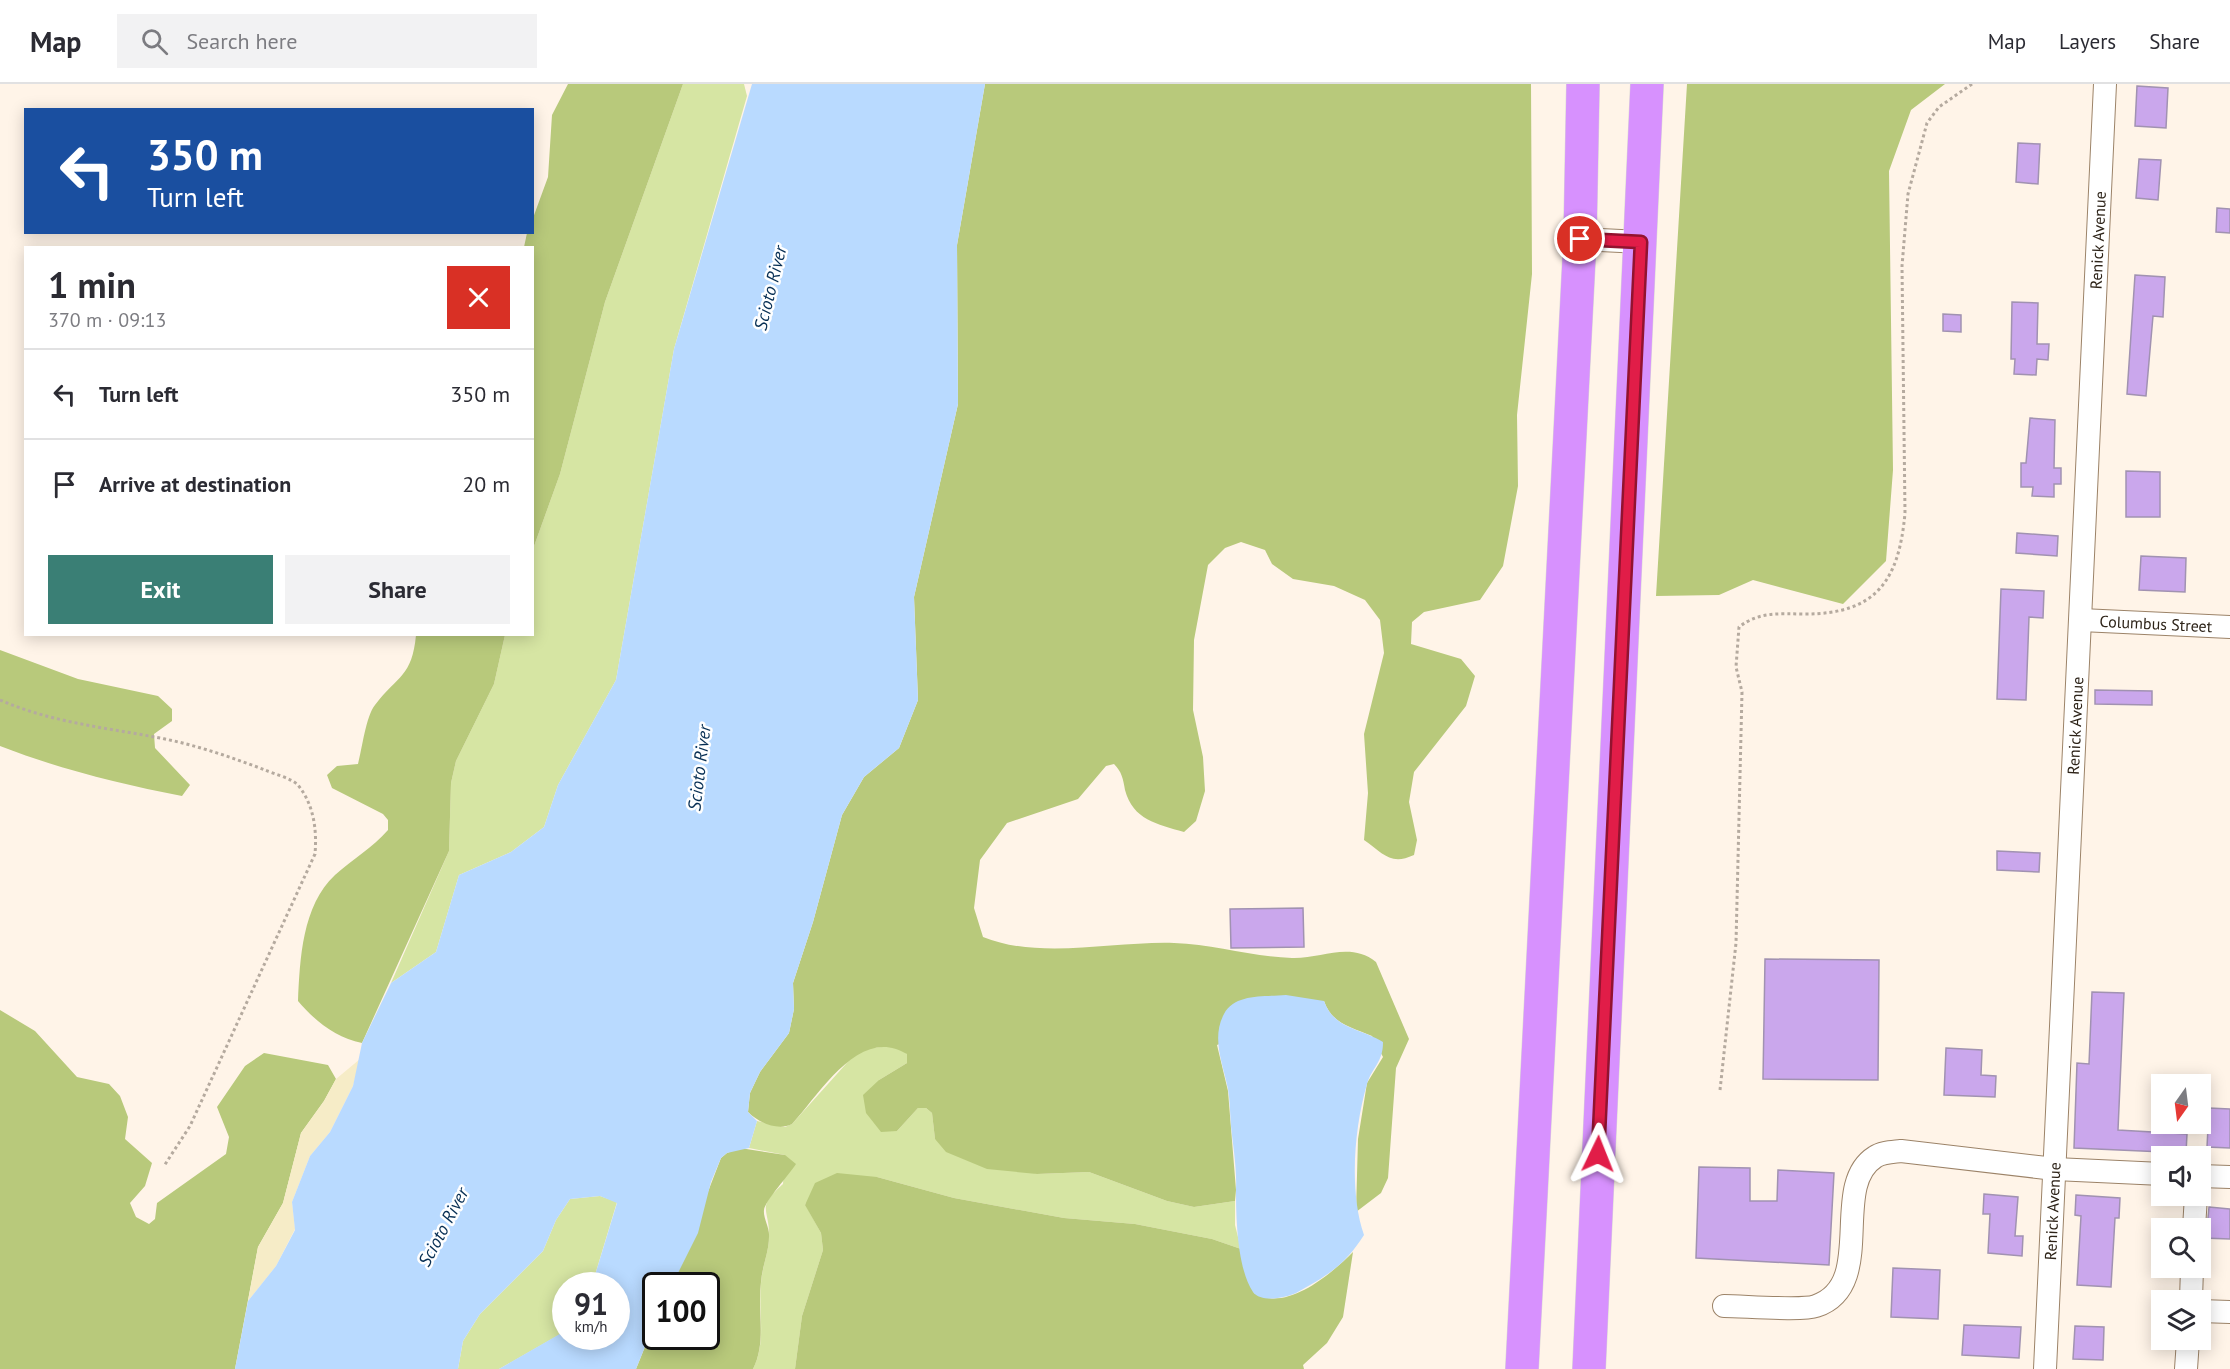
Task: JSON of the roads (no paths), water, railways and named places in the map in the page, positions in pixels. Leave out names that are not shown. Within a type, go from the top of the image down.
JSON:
[{"type":"highway","points":[[1522,1369],[1580,239],[1583,84]]},
{"type":"highway","points":[[1589,1369],[1607,915],[1647,84]]},
{"type":"street","name":"Renick Avenue","points":[[2045,1369],[2104,84]]},
{"type":"street","points":[[1580,239],[1641,242]]},
{"type":"street","name":"Columbus Street","points":[[2081,620],[2230,627]]},
{"type":"street","points":[[1724,1306],[1814,1307],[1832,1298],[1846,1273],[1851,1254],[1857,1180],[1865,1166],[1875,1156],[1901,1151],[2055,1169],[2151,1173]]},
{"type":"street","points":[[2211,1176],[2230,1177]]},
{"type":"street","points":[[2211,1311],[2230,1312]]},
{"type":"street","points":[[2186,1369],[2187,1350]]},
{"type":"water","name":"Scioto River","points":[[752,84],[985,84],[957,245],[958,404],[914,597],[918,700],[899,748],[864,777],[842,815],[813,922],[793,983],[794,1009],[789,1033],[760,1072],[750,1093],[748,1112],[757,1121],[749,1148],[727,1153],[721,1158],[711,1182],[698,1233],[678,1272],[642,1272],[644,1350],[636,1369],[499,1369],[552,1338],[552,1350],[630,1350],[630,1272],[596,1272],[617,1203],[600,1196],[570,1199],[556,1220],[543,1251],[480,1314],[463,1341],[458,1369],[235,1369],[248,1301],[276,1266],[295,1230],[292,1202],[310,1156],[330,1132],[353,1086],[362,1043],[391,983],[436,952],[459,875],[511,852],[544,827],[558,785],[616,680],[674,349]]},
{"type":"water","points":[[1286,995],[1324,1001],[1328,1010],[1341,1023],[1383,1042],[1383,1049],[1367,1084],[1356,1140],[1356,1199],[1364,1235],[1350,1254],[1326,1275],[1296,1293],[1280,1298],[1262,1298],[1253,1292],[1248,1282],[1241,1256],[1237,1228],[1235,1165],[1229,1098],[1219,1051],[1218,1032],[1224,1014],[1235,1002],[1251,997]]}]
